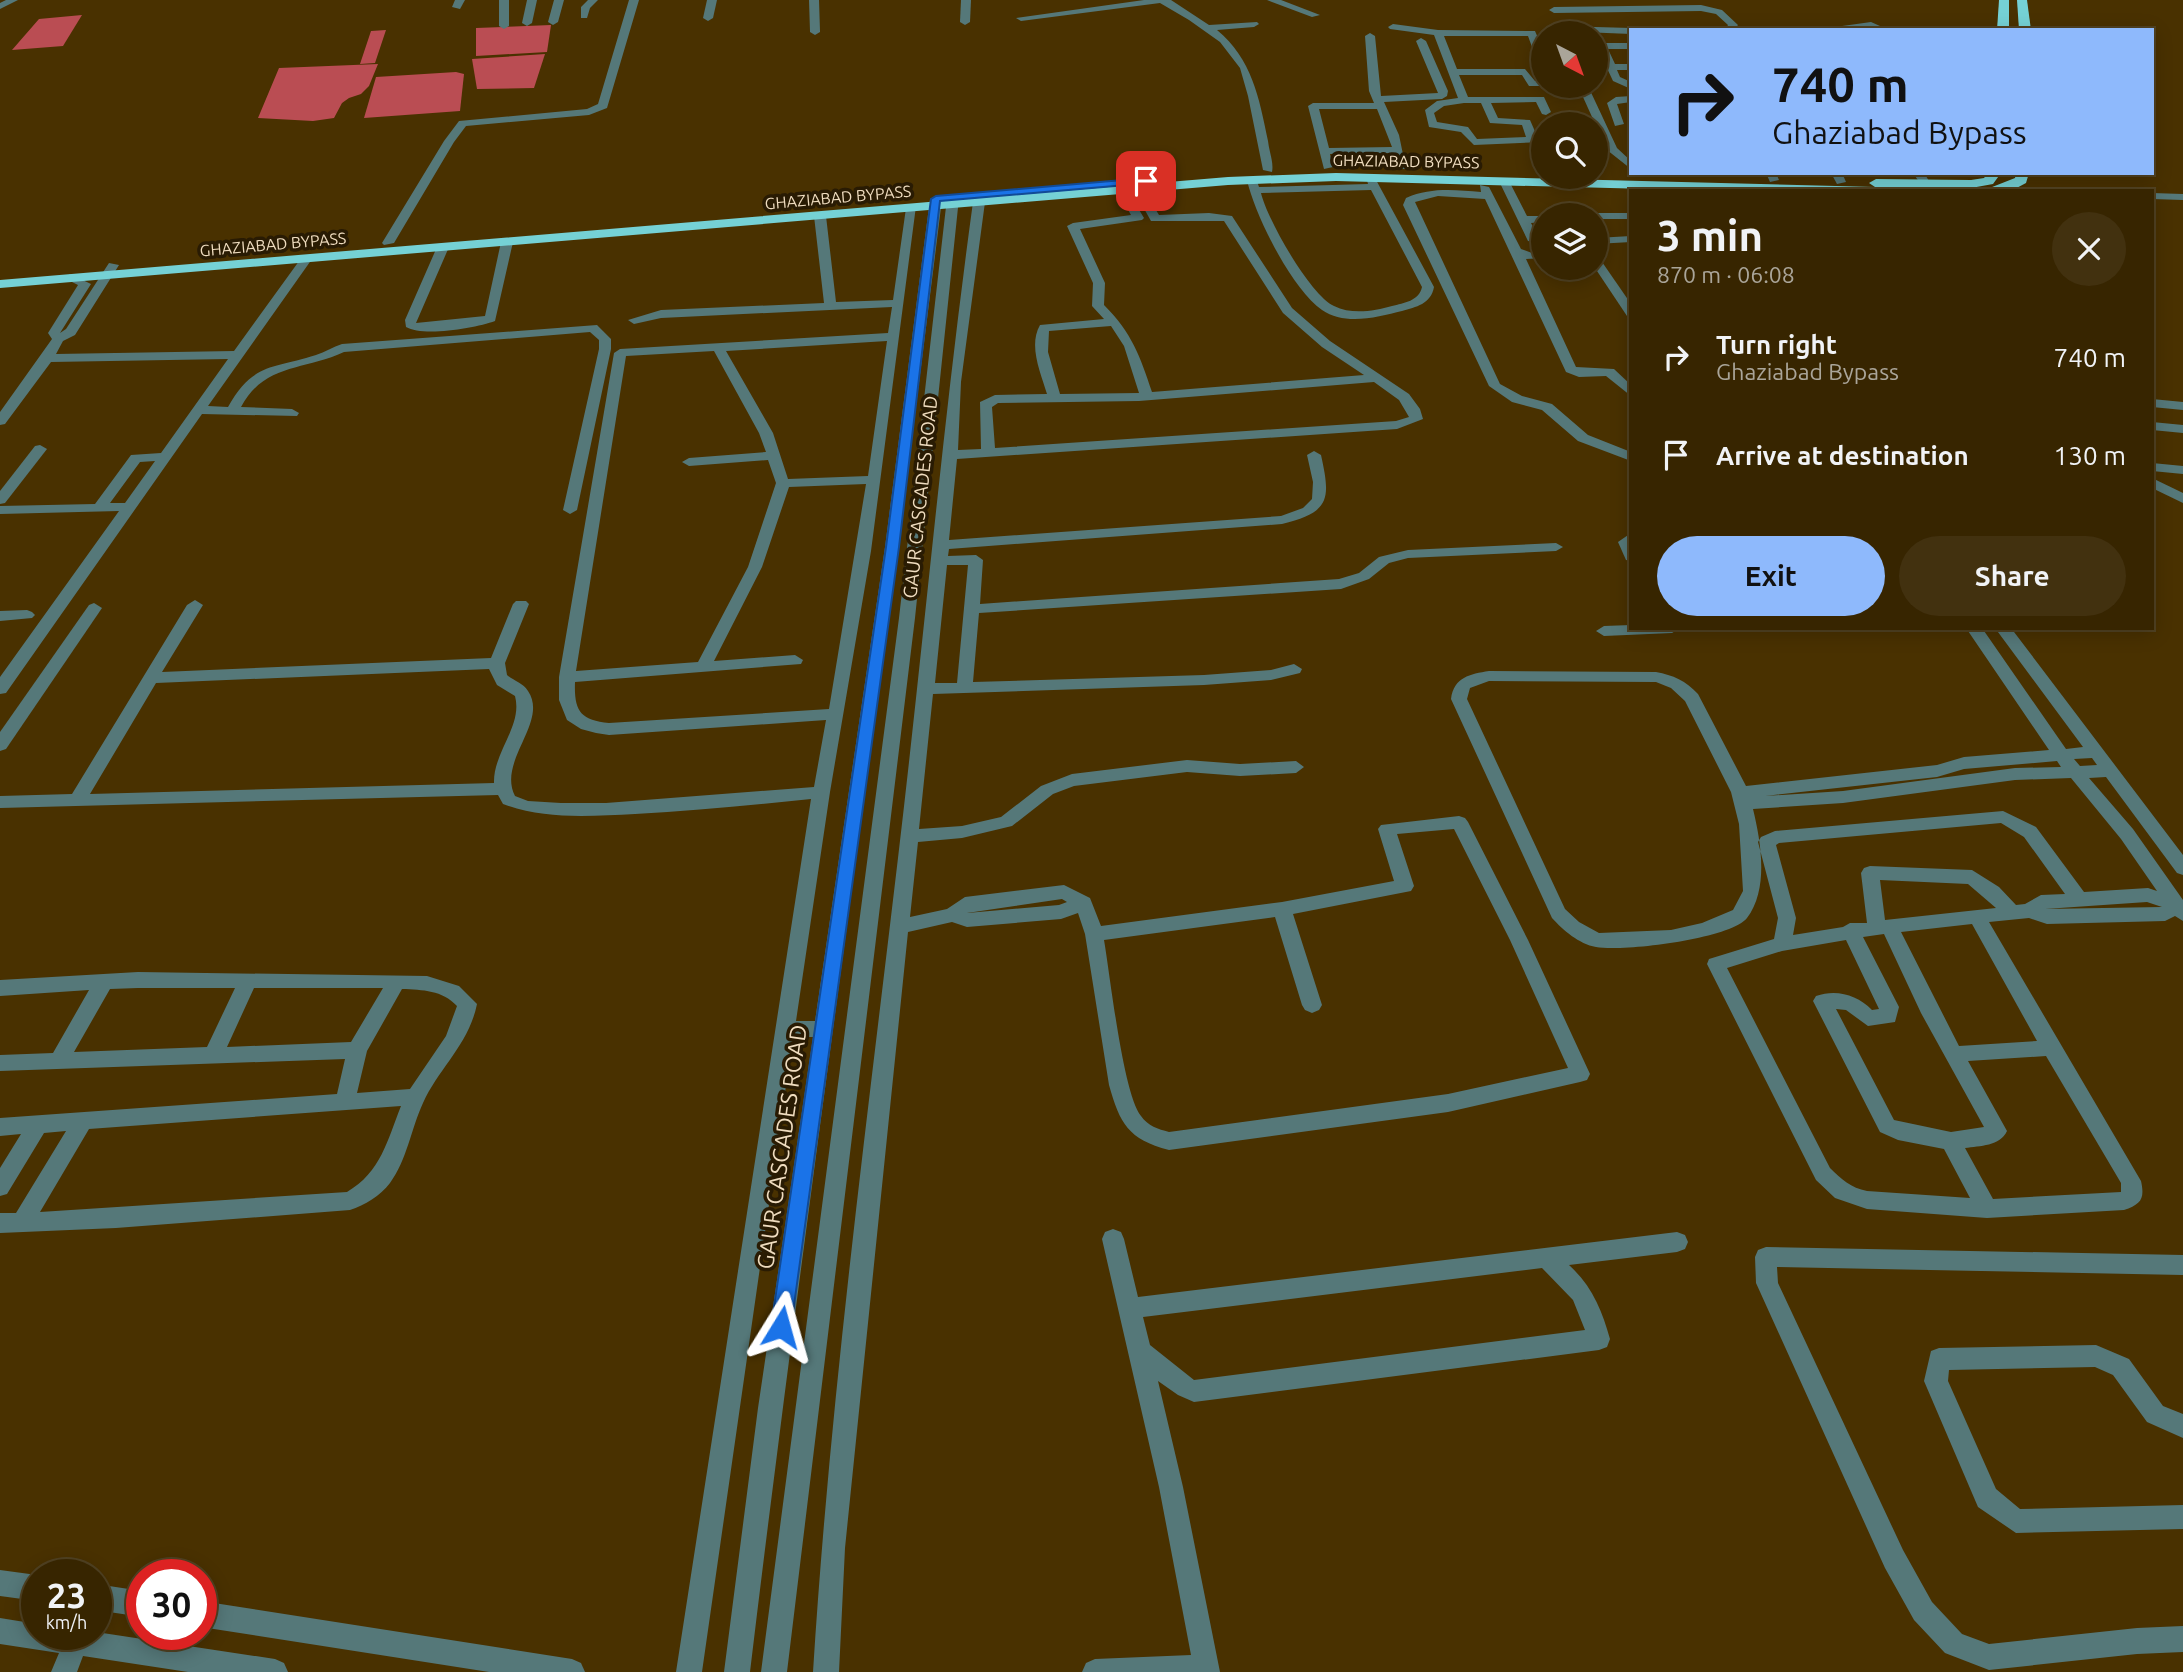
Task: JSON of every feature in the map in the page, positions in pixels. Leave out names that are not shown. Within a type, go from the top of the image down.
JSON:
[{"type":"highway","points":[[2003,28],[2004,0]]},
{"type":"highway","points":[[2022,0],[2025,28]]},
{"type":"highway","name":"GHAZIABAD BYPASS","points":[[0,284],[70,278],[110,270],[388,243],[944,202],[1268,170],[1328,167],[1531,170]]},
{"type":"highway","name":"GHAZIABAD BYPASS","points":[[1608,174],[1632,179]]},
{"type":"highway","name":"GHAZIABAD BYPASS","points":[[0,274],[306,259],[912,208],[944,202],[979,202],[1138,189],[1372,182],[1632,179],[1730,189],[1894,183],[1922,179],[1978,184],[1988,181],[1993,175]]},
{"type":"highway","points":[[2001,189],[2021,180],[2022,175]]},
{"type":"highway","name":"GHAZIABAD BYPASS","points":[[1655,181],[1772,177],[1839,178],[1894,183]]},
{"type":"street","points":[[0,6],[13,0]]},
{"type":"street","points":[[504,0],[504,26]]},
{"type":"street","points":[[527,23],[532,0]]},
{"type":"street","points":[[553,22],[559,0]]},
{"type":"street","points":[[584,16],[586,7],[593,0]]},
{"type":"street","points":[[388,243],[449,141],[463,123],[589,112],[603,106],[634,0]]},
{"type":"street","points":[[708,18],[712,0]]},
{"type":"street","points":[[814,0],[815,32]]},
{"type":"street","points":[[965,22],[967,0]]},
{"type":"street","points":[[1051,0],[1061,14]]},
{"type":"street","points":[[1021,18],[1163,0],[1206,29],[1240,59],[1248,77],[1268,170]]},
{"type":"street","points":[[1275,2],[1306,0]]},
{"type":"street","points":[[1702,0],[1713,10]]},
{"type":"street","points":[[1275,2],[1315,15]]},
{"type":"street","points":[[1553,5],[1713,10],[1733,25],[1731,28]]},
{"type":"street","points":[[1206,29],[1254,23]]},
{"type":"street","points":[[1849,28],[1871,25],[1879,28]]},
{"type":"street","points":[[1393,27],[1438,33],[1531,33]]},
{"type":"street","points":[[1608,31],[1629,31]]},
{"type":"street","points":[[1438,33],[1464,100]]},
{"type":"street","points":[[1370,36],[1378,102],[1394,135],[1402,167]]},
{"type":"street","points":[[1328,167],[1313,106],[1442,96],[1443,91],[1421,41]]},
{"type":"street","points":[[1608,46],[1629,46]]},
{"type":"street","points":[[1608,62],[1618,82],[1629,85]]},
{"type":"street","points":[[1611,67],[1629,67]]},
{"type":"street","points":[[1452,72],[1525,72],[1531,82]]},
{"type":"street","points":[[1531,140],[1475,142],[1470,140],[1464,129],[1433,125],[1429,112],[1439,104],[1464,100],[1540,99],[1546,112]]},
{"type":"street","points":[[1619,124],[1612,103],[1614,100],[1629,99]]},
{"type":"street","points":[[1485,100],[1494,121],[1526,122],[1531,130]]},
{"type":"street","points":[[1608,124],[1629,124]]},
{"type":"street","points":[[1608,146],[1629,174]]},
{"type":"street","points":[[1324,151],[1398,150]]},
{"type":"street","points":[[1481,180],[1571,369],[1579,373],[1609,372],[1629,390]]},
{"type":"street","points":[[1504,181],[1531,232]]},
{"type":"street","points":[[1254,185],[1272,233],[1316,299],[1337,313],[1361,316],[1417,303],[1427,293],[1428,287],[1372,182]]},
{"type":"street","points":[[2007,188],[2013,189]]},
{"type":"street","points":[[1138,189],[1154,219]]},
{"type":"street","points":[[1122,190],[1134,208],[1138,218],[1135,220]]},
{"type":"street","points":[[1489,196],[1429,194],[1410,200],[1409,205],[1495,386],[1517,399],[1546,407],[1583,438],[1629,456]]},
{"type":"street","points":[[2154,196],[2183,197]]},
{"type":"street","name":"GAUR CASCADES ROAD","points":[[737,1672],[770,1408],[880,635],[912,382],[944,202]]},
{"type":"street","name":"GAUR CASCADES ROAD","points":[[774,1672],[908,618],[922,455],[932,383],[944,202]]},
{"type":"street","points":[[826,1672],[833,1548],[934,618],[951,455],[955,382],[979,202]]},
{"type":"street","points":[[689,1672],[821,792],[851,634],[912,208]]},
{"type":"street","points":[[820,216],[830,306]]},
{"type":"street","points":[[951,455],[1397,425],[1416,419],[1413,409],[1404,397],[1326,344],[1287,310],[1228,219],[1209,216],[1073,226],[1099,283],[1098,306],[1130,346],[1147,396]]},
{"type":"street","points":[[1608,216],[1629,216]]},
{"type":"street","points":[[1523,220],[1531,220]]},
{"type":"street","points":[[1608,240],[1629,239]]},
{"type":"street","points":[[443,247],[410,324],[417,328],[480,322],[491,318],[508,242]]},
{"type":"street","points":[[1515,249],[1531,257]]},
{"type":"street","points":[[1608,250],[1629,249]]},
{"type":"street","points":[[0,689],[209,396],[235,355],[306,259]]},
{"type":"street","points":[[0,421],[47,358],[58,338],[71,332],[110,270]]},
{"type":"street","points":[[58,338],[54,333],[85,284],[70,278]]},
{"type":"street","points":[[1608,279],[1629,310]]},
{"type":"street","points":[[634,320],[661,314],[900,303]]},
{"type":"street","points":[[1055,398],[1041,348],[1040,333],[1044,328],[1113,322]]},
{"type":"street","points":[[232,411],[246,386],[265,372],[294,362],[320,359],[342,348],[593,328],[606,340],[605,349],[570,510]]},
{"type":"street","points":[[835,714],[609,729],[590,727],[569,712],[565,699],[566,677],[620,353],[892,337]]},
{"type":"street","points":[[703,667],[755,567],[783,483],[766,433],[718,348]]},
{"type":"street","points":[[47,358],[235,355]]},
{"type":"street","points":[[988,452],[985,405],[995,399],[1147,396],[1378,378]]},
{"type":"street","points":[[888,381],[912,382]]},
{"type":"street","points":[[932,383],[955,382]]},
{"type":"street","points":[[209,396],[240,397]]},
{"type":"street","points":[[2154,403],[2183,406]]},
{"type":"street","points":[[199,410],[292,413]]},
{"type":"street","points":[[2154,426],[2183,429]]},
{"type":"street","points":[[0,500],[40,449]]},
{"type":"street","points":[[940,553],[1282,520],[1309,513],[1322,491],[1314,455]]},
{"type":"street","points":[[689,462],[774,456]]},
{"type":"street","points":[[100,507],[136,458],[165,457]]},
{"type":"street","points":[[2154,467],[2183,470]]},
{"type":"street","points":[[783,483],[874,480]]},
{"type":"street","points":[[2154,483],[2183,484]]},
{"type":"street","points":[[2154,483],[2183,499]]},
{"type":"street","points":[[0,510],[129,507]]},
{"type":"street","points":[[970,609],[1341,583],[1364,576],[1384,560],[1408,554],[1556,547]]},
{"type":"street","points":[[940,553],[976,561],[965,688]]},
{"type":"street","points":[[521,604],[497,663],[496,673],[500,680],[519,691],[524,699],[522,716],[503,772],[504,789],[509,800],[521,807],[545,809],[650,807],[821,792]]},
{"type":"street","points":[[77,800],[195,605]]},
{"type":"street","points":[[0,745],[94,608]]},
{"type":"street","points":[[0,616],[27,615]]},
{"type":"street","points":[[908,618],[934,618]]},
{"type":"street","points":[[1604,631],[1629,630]]},
{"type":"street","points":[[1975,630],[2062,756],[2127,834],[2181,908]]},
{"type":"street","points":[[2004,630],[2183,868]]},
{"type":"street","points":[[851,634],[880,635]]},
{"type":"street","points":[[566,677],[795,660]]},
{"type":"street","points":[[151,678],[497,663]]},
{"type":"street","points":[[926,689],[1204,680],[1271,675],[1294,669]]},
{"type":"street","points":[[1489,676],[1670,679],[1684,687],[1692,698],[1742,798],[1748,824],[1752,891],[1739,915],[1705,929],[1671,937],[1597,940],[1572,927],[1558,913],[1459,699],[1460,689],[1466,681],[1489,676]]},
{"type":"street","points":[[1918,781],[1976,762],[2094,752]]},
{"type":"street","points":[[909,836],[962,832],[1006,822],[1047,790],[1072,780],[1187,766],[1240,770],[1296,767]]},
{"type":"street","points":[[1742,798],[1918,781],[2109,771]]},
{"type":"street","points":[[0,802],[432,793],[504,789]]},
{"type":"street","points":[[1782,944],[1787,918],[1767,842],[1775,837],[2003,817],[2030,832],[2078,898]]},
{"type":"street","points":[[901,926],[952,915],[967,920],[1061,912],[1084,903],[1094,934],[1122,1097],[1136,1128],[1150,1138],[1169,1141],[1448,1102],[1580,1074],[1519,940],[1459,822],[1387,829],[1405,886],[1282,909],[1094,934]]},
{"type":"street","points":[[850,837],[880,837]]},
{"type":"street","points":[[1850,930],[1889,1007],[1888,1017],[1868,1018],[1855,1004],[1841,1000],[1823,1001],[1887,1126],[1898,1131],[1951,1141],[1985,1137],[1997,1131],[1883,927],[1870,873],[1972,877],[2021,912]]},
{"type":"street","points":[[2021,912],[2040,902],[2148,895],[2181,908]]},
{"type":"street","points":[[1978,917],[2051,1048],[2131,1181],[2134,1195],[2124,1201],[1987,1209],[1849,1197],[1832,1185],[1824,1174],[1716,964],[1721,960],[1782,944],[1850,930],[2021,912],[2047,917],[2165,914],[2181,908]]},
{"type":"street","points":[[1282,909],[1312,1006]]},
{"type":"street","points":[[213,1055],[248,981]]},
{"type":"street","points":[[345,1102],[357,1050],[397,981]]},
{"type":"street","points":[[0,988],[104,982],[397,981],[428,983],[457,991],[467,1004],[465,1023],[456,1040],[415,1097],[387,1171],[370,1190],[350,1200],[116,1218],[0,1223]]},
{"type":"street","points":[[59,1060],[104,982]]},
{"type":"street","points":[[785,1029],[823,1029]]},
{"type":"street","points":[[1953,1054],[2051,1048]]},
{"type":"street","points":[[0,1063],[357,1050]]},
{"type":"street","points":[[0,1127],[415,1097]]},
{"type":"street","points":[[22,1222],[83,1121]]},
{"type":"street","points":[[0,1187],[38,1124]]},
{"type":"street","points":[[1951,1141],[1987,1209]]},
{"type":"street","points":[[1095,1672],[1206,1670],[1171,1487],[1113,1239]]},
{"type":"street","points":[[1130,1308],[1678,1242]]},
{"type":"street","points":[[2183,1265],[1766,1257],[1767,1283],[1894,1559],[1923,1611],[1954,1644],[1989,1657],[2137,1641],[2183,1639]]},
{"type":"street","points":[[1141,1352],[1157,1362],[1178,1385],[1194,1391],[1599,1339],[1593,1313],[1578,1286],[1546,1258]]},
{"type":"street","points":[[2183,1426],[2155,1414],[2121,1367],[2096,1356],[1939,1359],[1936,1381],[1987,1498],[2016,1521],[2183,1517]]},
{"type":"street","points":[[0,1583],[21,1586]]},
{"type":"street","points":[[217,1617],[572,1672]]},
{"type":"street","points":[[0,1630],[21,1633]]},
{"type":"street","points":[[112,1646],[275,1672]]},
{"type":"street","points":[[64,1672],[73,1650]]},
{"type":"shaded area","points":[[82,15],[63,46],[12,50],[39,19]]},
{"type":"shaded area","points":[[551,25],[547,52],[476,56],[476,28]]},
{"type":"shaded area","points":[[386,30],[375,63],[360,64],[371,31]]},
{"type":"shaded area","points":[[545,54],[534,88],[477,89],[472,59]]},
{"type":"shaded area","points":[[378,64],[369,86],[361,94],[342,103],[334,118],[313,121],[258,118],[279,68]]},
{"type":"shaded area","points":[[456,72],[464,74],[460,111],[364,118],[376,77]]},
{"type":"route","points":[[781,1327],[892,547],[936,199],[1146,181]]}]
